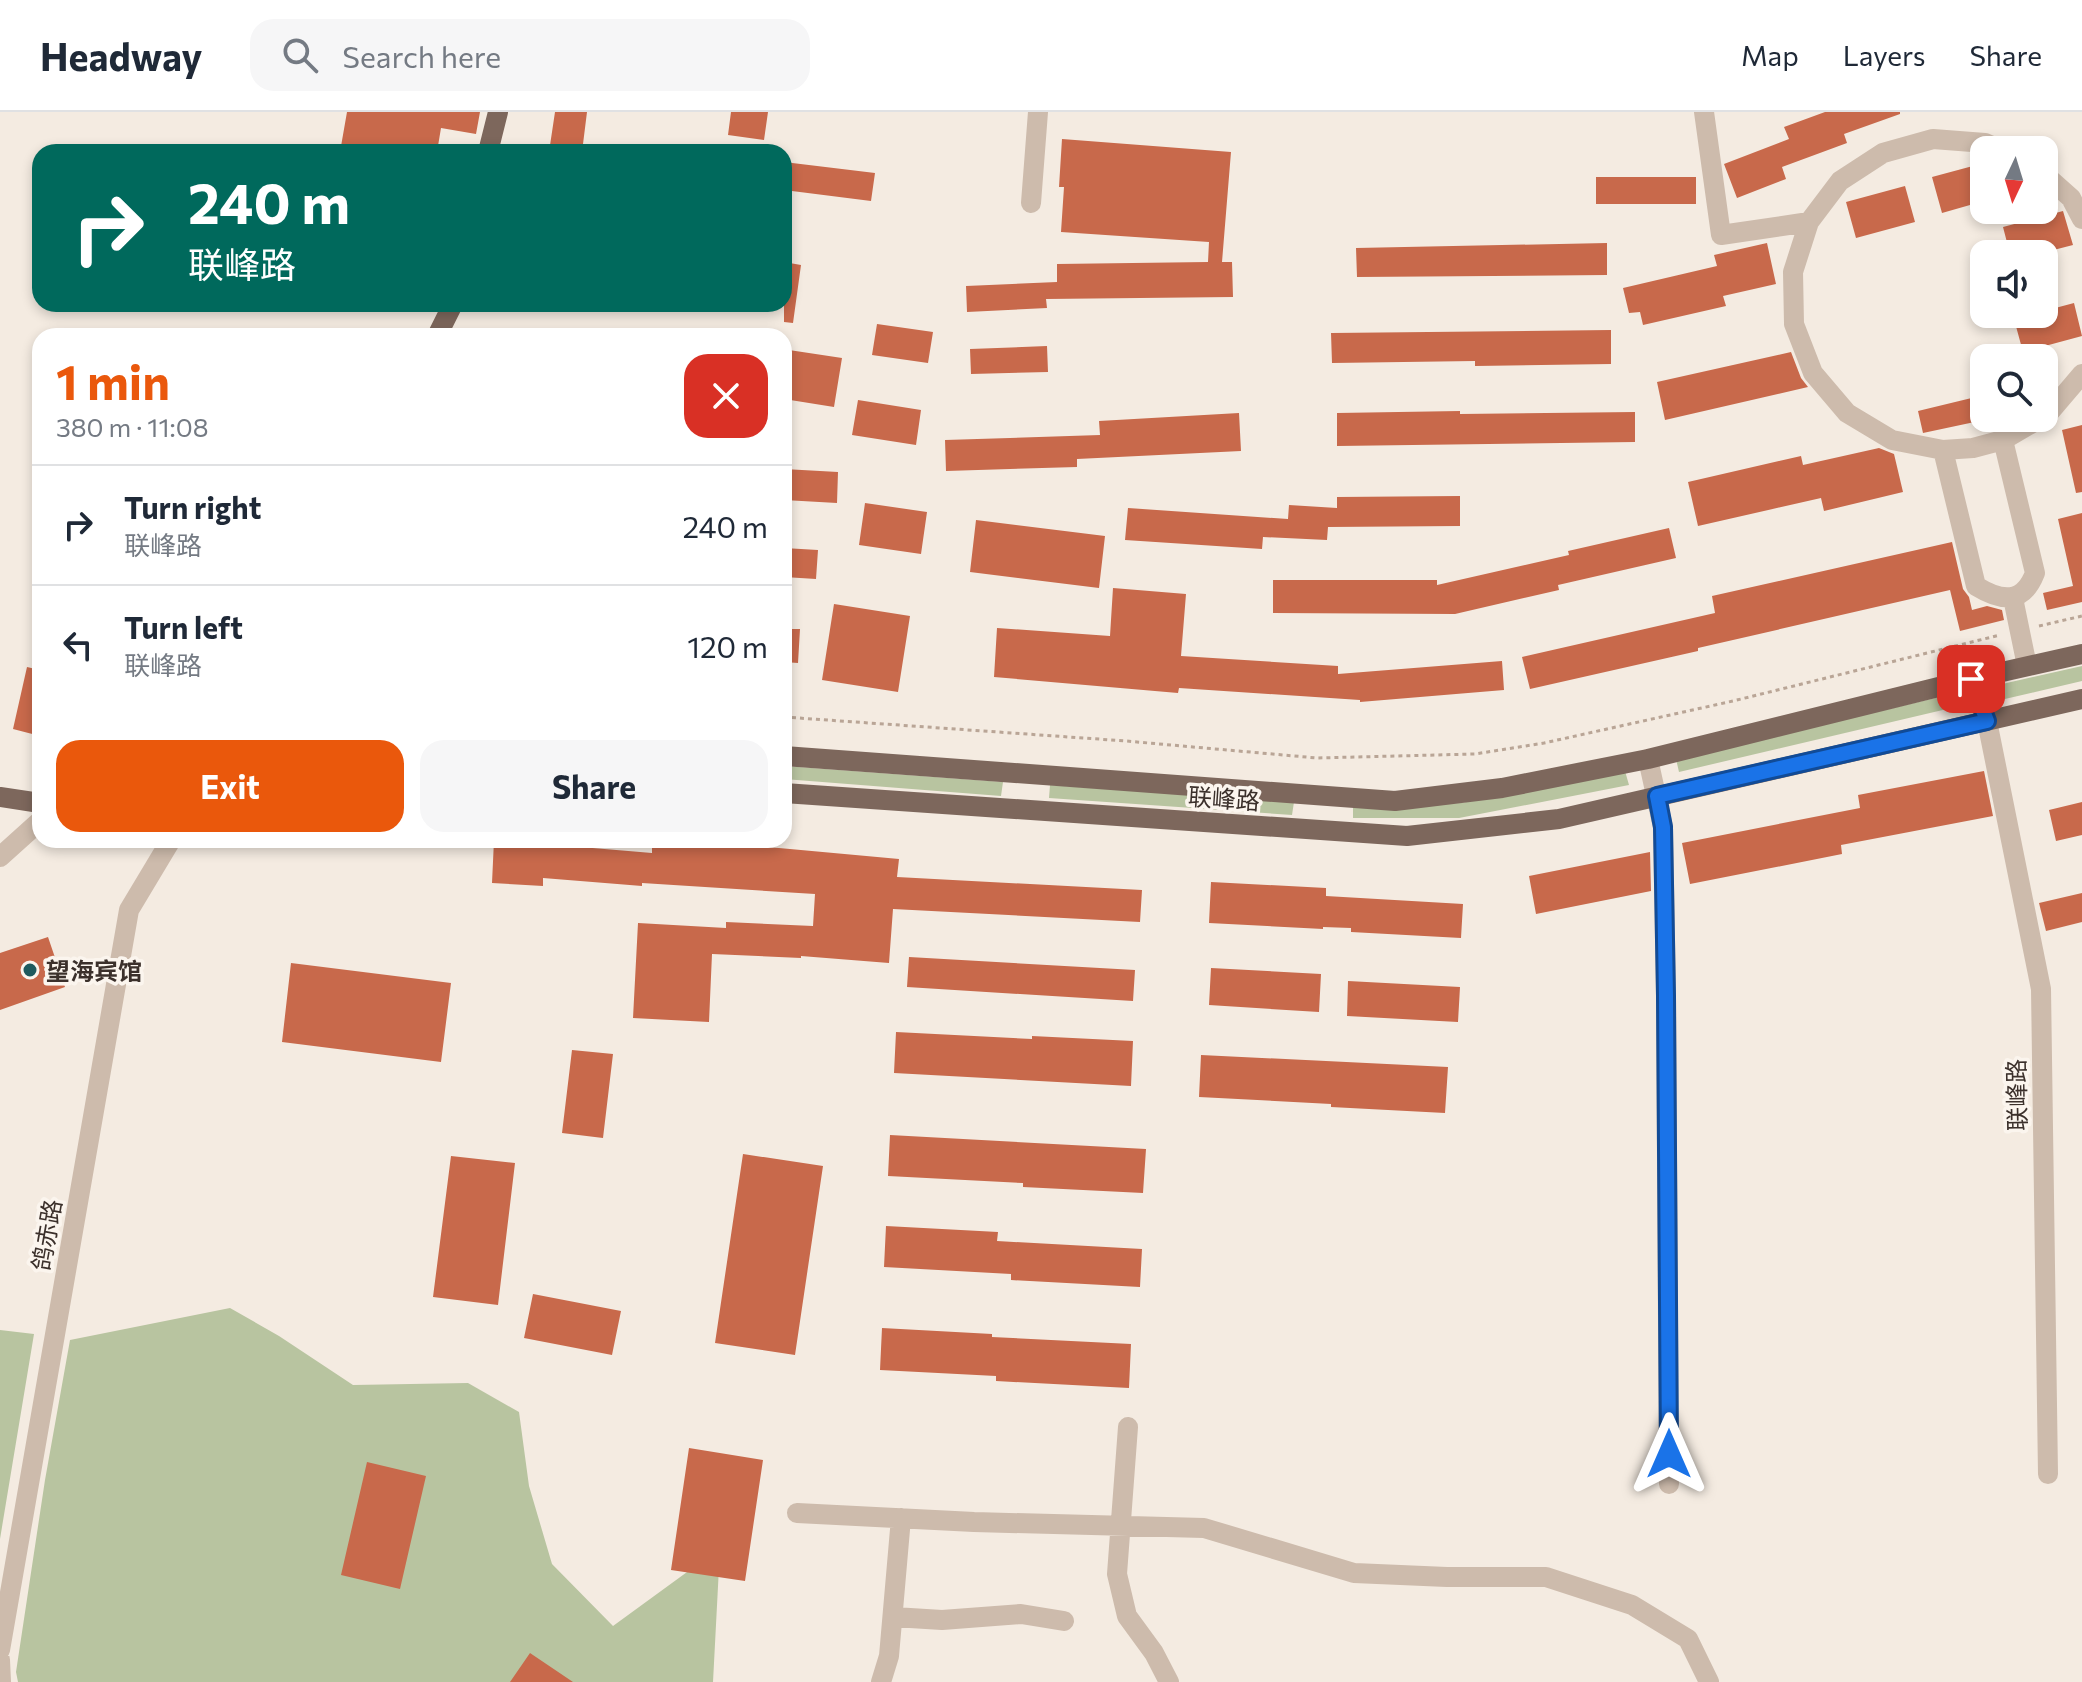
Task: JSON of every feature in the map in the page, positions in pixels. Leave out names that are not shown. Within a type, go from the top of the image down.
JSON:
[{"type":"main road","points":[[490,144],[498,112]]},
{"type":"main road","name":"联峰路","points":[[792,757],[1395,801],[1502,788],[1648,759],[2082,654]]},
{"type":"main road","name":"联峰路","points":[[792,794],[1407,836],[1559,819],[2082,699]]},
{"type":"main road","points":[[0,797],[32,802]]},
{"type":"street","points":[[1031,203],[1038,112]]},
{"type":"street","points":[[1704,112],[1721,235],[1809,222]]},
{"type":"street","points":[[1970,142],[1933,139],[1883,153],[1840,181],[1809,222],[1793,272],[1794,324],[1813,373],[1847,413],[1892,440],[1943,450],[1973,448],[2003,440],[2017,432]]},
{"type":"street","points":[[2058,186],[2071,198],[2082,219]]},
{"type":"street","points":[[2058,402],[2082,374]]},
{"type":"street","points":[[1943,450],[1976,586],[1991,595],[2013,598],[2029,588],[2035,573],[2003,440]]},
{"type":"street","points":[[2013,598],[2027,666]]},
{"type":"street","name":"联峰路","points":[[1971,679],[1987,721],[2041,989],[2048,1474]]},
{"type":"street","points":[[1648,759],[1663,827],[1669,1484]]},
{"type":"street","points":[[0,857],[32,828]]},
{"type":"street","name":"鸽赤路","points":[[0,1650],[129,910],[166,848]]},
{"type":"street","points":[[1128,1427],[1117,1574],[1127,1616],[1154,1653],[1169,1682]]},
{"type":"street","points":[[797,1513],[974,1522],[1204,1528],[1354,1573],[1546,1577],[1632,1605],[1688,1639],[1709,1682]]},
{"type":"street","points":[[881,1682],[889,1656],[894,1617],[901,1518]]},
{"type":"street","points":[[894,1617],[942,1620],[1021,1614],[1064,1621]]},
{"type":"street","points":[[0,1660],[1,1682]]},
{"type":"path","points":[[792,718],[1111,739],[1317,758],[1475,754],[1544,743],[1733,701],[2082,616]]},
{"type":"green space","points":[[2082,666],[2082,681],[1992,702],[1989,687]]},
{"type":"green space","points":[[1944,696],[1947,709],[1679,772],[1676,759]]},
{"type":"green space","points":[[792,767],[1003,782],[1001,796],[792,780]]},
{"type":"green space","points":[[1625,771],[1629,785],[1459,818],[1353,818],[1353,805],[1461,803]]},
{"type":"green space","points":[[1050,785],[1294,802],[1292,815],[1049,798]]},
{"type":"green space","points":[[230,1308],[353,1385],[468,1383],[519,1412],[529,1486],[552,1564],[613,1626],[720,1548],[713,1682],[18,1682],[16,1672],[45,1480],[70,1340]]},
{"type":"green space","points":[[0,1330],[34,1334],[0,1539]]},
{"type":"building","points":[[347,112],[480,112],[476,134],[441,128],[438,144],[341,144]]},
{"type":"building","points":[[555,112],[587,112],[583,144],[550,144]]},
{"type":"building","points":[[731,112],[768,112],[764,140],[728,135]]},
{"type":"building","points":[[1825,112],[1900,114],[1844,134],[1847,143],[1782,167],[1786,179],[1737,198],[1724,164],[1789,139],[1784,127]]},
{"type":"building","points":[[1062,139],[1231,152],[1222,262],[1232,262],[1233,297],[1046,299],[1047,308],[967,312],[966,286],[1057,282],[1057,264],[1208,262],[1209,242],[1061,232],[1064,187],[1059,187]]},
{"type":"building","points":[[792,163],[875,173],[871,201],[792,191]]},
{"type":"building","points":[[1970,167],[1970,205],[1942,213],[1932,177]]},
{"type":"building","points":[[1596,177],[1696,177],[1696,204],[1596,204]]},
{"type":"building","points":[[1905,186],[1915,222],[1856,238],[1846,202]]},
{"type":"building","points":[[2063,211],[2073,245],[2058,249],[2058,240],[2006,240],[2003,227],[2058,224],[2058,212]]},
{"type":"building","points":[[1607,243],[1607,275],[1357,277],[1356,248]]},
{"type":"building","points":[[1767,243],[1776,284],[1723,296],[1726,306],[1643,325],[1640,312],[1629,313],[1623,288],[1717,266],[1714,255]]},
{"type":"building","points":[[792,263],[801,265],[793,323],[784,322],[784,312],[792,312]]},
{"type":"building","points":[[2074,303],[2082,336],[2052,344],[2021,344],[2016,328],[2058,328],[2058,307]]},
{"type":"building","points":[[877,324],[933,332],[928,363],[872,355]]},
{"type":"building","points":[[1611,330],[1611,364],[1475,366],[1475,361],[1332,363],[1331,333]]},
{"type":"building","points":[[1047,346],[1048,372],[971,374],[970,349]]},
{"type":"building","points":[[792,350],[842,358],[834,407],[792,400]]},
{"type":"building","points":[[1791,352],[1808,387],[1665,420],[1657,382]]},
{"type":"building","points":[[1970,398],[1970,423],[1923,433],[1918,411]]},
{"type":"building","points":[[858,400],[921,410],[916,445],[852,435]]},
{"type":"building","points":[[1460,411],[1460,414],[1635,412],[1635,442],[1337,446],[1337,413]]},
{"type":"building","points":[[1239,413],[1241,451],[1077,459],[1077,467],[946,471],[945,440],[1100,435],[1099,421]]},
{"type":"building","points":[[2082,425],[2082,492],[2076,493],[2062,430]]},
{"type":"building","points":[[1879,448],[1894,454],[1903,492],[1824,511],[1821,498],[1698,526],[1688,482],[1801,456],[1803,465]]},
{"type":"building","points":[[792,469],[838,472],[837,503],[792,500]]},
{"type":"building","points":[[1460,496],[1460,526],[1328,527],[1327,540],[1263,537],[1262,549],[1125,540],[1128,508],[1288,519],[1289,505],[1337,508],[1337,497]]},
{"type":"building","points":[[865,503],[927,512],[921,554],[859,545]]},
{"type":"building","points":[[2082,513],[2082,602],[2047,610],[2043,593],[2073,586],[2058,519]]},
{"type":"building","points":[[976,520],[1105,536],[1099,588],[970,572]]},
{"type":"building","points":[[1669,528],[1676,558],[1558,585],[1559,590],[1455,614],[1273,613],[1273,580],[1437,580],[1437,585]]},
{"type":"building","points":[[1952,542],[1963,589],[1972,610],[1987,606],[2002,610],[2004,620],[1960,631],[1950,590],[1530,689],[1522,657],[1715,613],[1712,596]]},
{"type":"building","points":[[792,548],[818,550],[816,579],[792,578]]},
{"type":"building","points":[[1113,588],[1186,594],[1181,656],[1338,666],[1338,674],[1502,661],[1504,690],[1360,702],[1179,688],[1178,693],[994,677],[997,628],[1110,636]]},
{"type":"building","points":[[834,604],[910,616],[898,692],[822,680]]},
{"type":"building","points":[[792,629],[800,629],[798,663],[792,663]]},
{"type":"building","points":[[27,667],[32,668],[32,734],[13,729]]},
{"type":"building","points":[[1984,771],[1993,816],[1841,845],[1842,854],[1690,884],[1682,843],[1860,808],[1858,795]]},
{"type":"building","points":[[2082,802],[2082,835],[2056,841],[2049,810]]},
{"type":"building","points":[[494,848],[593,848],[652,853],[652,848],[779,848],[899,859],[897,877],[1142,890],[1140,922],[893,909],[889,963],[801,956],[712,954],[709,1022],[633,1018],[638,923],[726,928],[726,922],[813,926],[815,894],[543,878],[543,886],[492,883]]},
{"type":"building","points":[[1650,852],[1651,891],[1536,914],[1529,876]]},
{"type":"building","points":[[1211,882],[1326,888],[1326,896],[1463,904],[1461,938],[1351,932],[1351,928],[1209,923]]},
{"type":"building","points":[[2082,893],[2082,922],[2046,931],[2039,903]]},
{"type":"building","name":"望海宾馆","points":[[48,937],[65,987],[0,1010],[0,953]]},
{"type":"building","points":[[909,957],[1135,970],[1133,1001],[907,987]]},
{"type":"building","points":[[291,963],[451,983],[441,1062],[282,1042]]},
{"type":"building","points":[[1211,968],[1321,974],[1319,1012],[1209,1005]]},
{"type":"building","points":[[1348,981],[1460,987],[1458,1022],[1347,1016]]},
{"type":"building","points":[[896,1032],[1133,1041],[1131,1086],[894,1073]]},
{"type":"building","points":[[572,1050],[613,1054],[603,1138],[562,1133]]},
{"type":"building","points":[[1201,1055],[1448,1067],[1445,1113],[1199,1097]]},
{"type":"building","points":[[890,1135],[1146,1149],[1143,1193],[888,1176]]},
{"type":"building","points":[[743,1154],[823,1166],[795,1355],[715,1343]]},
{"type":"building","points":[[451,1156],[515,1163],[498,1305],[433,1297]]},
{"type":"building","points":[[886,1226],[998,1232],[997,1241],[1142,1249],[1140,1287],[1011,1280],[1011,1274],[884,1267]]},
{"type":"building","points":[[533,1294],[621,1311],[612,1355],[524,1338]]},
{"type":"building","points":[[882,1328],[1131,1344],[1129,1388],[996,1381],[996,1376],[880,1370]]},
{"type":"building","points":[[689,1448],[763,1460],[745,1581],[671,1570]]},
{"type":"building","points":[[367,1462],[426,1476],[400,1589],[341,1575]]},
{"type":"building","points":[[530,1653],[573,1682],[510,1682]]},
{"type":"place","name":"望海宾馆","points":[[30,970]]},
{"type":"route","points":[[1669,1454],[1663,827],[1657,796],[1987,721],[1971,679]]}]
